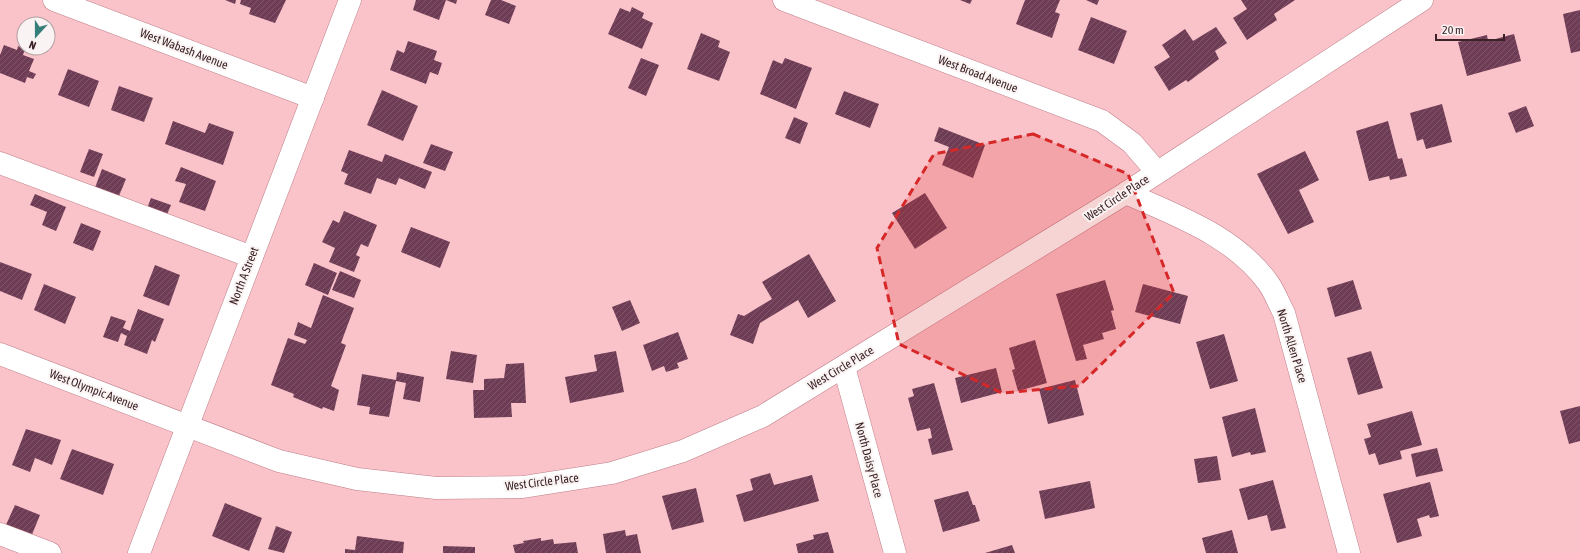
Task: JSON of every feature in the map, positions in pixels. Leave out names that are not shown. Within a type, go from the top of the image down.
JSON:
[{"type":"street","name":"West Wabash Avenue","points":[[54,0],[313,98]]},
{"type":"street","name":"North A Street","points":[[139,553],[350,0]]},
{"type":"street","name":"West Broad Avenue","points":[[784,0],[1102,121],[1132,143],[1157,172]]},
{"type":"street","name":"West Circle Place","points":[[187,427],[279,461],[357,479],[436,488],[523,487],[612,473],[683,452],[763,416],[844,367],[1126,193],[1422,0]]},
{"type":"street","points":[[0,163],[252,257]]},
{"type":"street","name":"North Allen Place","points":[[1126,193],[1210,231],[1241,253],[1269,284],[1284,314],[1350,553]]},
{"type":"street","name":"West Olympic Avenue","points":[[0,354],[187,427]]},
{"type":"street","name":"North Daisy Place","points":[[844,367],[895,553]]},
{"type":"street","points":[[0,534],[50,553]]},
{"type":"highlighted area","points":[[1033,134],[1128,174],[1174,293],[1079,386],[1002,393],[899,344],[877,248],[934,154]]},
{"type":"building","points":[[225,0],[236,0],[235,4]]},
{"type":"building","points":[[241,0],[286,0],[275,23],[249,14],[251,8],[240,4]]},
{"type":"building","points":[[416,0],[446,0],[439,20],[413,10]]},
{"type":"building","points":[[446,0],[457,0],[456,4]]},
{"type":"building","points":[[491,0],[501,0],[516,6],[509,24],[485,15]]},
{"type":"building","points":[[960,0],[972,0],[970,4]]},
{"type":"building","points":[[1025,0],[1060,0],[1055,12],[1060,14],[1052,38],[1016,24]]},
{"type":"building","points":[[1086,0],[1099,0],[1097,5]]},
{"type":"building","points":[[1241,0],[1295,0],[1274,14],[1277,20],[1247,40],[1233,18],[1247,9]]},
{"type":"building","points":[[632,7],[644,13],[642,18],[653,23],[642,49],[608,34],[620,8],[630,12]]},
{"type":"building","points":[[1580,10],[1580,51],[1571,53],[1563,14]]},
{"type":"building","points":[[1091,17],[1127,31],[1114,64],[1078,50]]},
{"type":"building","points":[[1216,27],[1227,43],[1215,51],[1219,59],[1188,82],[1186,80],[1169,91],[1154,67],[1170,57],[1162,45],[1185,29],[1193,41]]},
{"type":"building","points":[[701,33],[720,41],[718,47],[730,52],[719,81],[687,69]]},
{"type":"building","points":[[1514,34],[1521,61],[1467,76],[1458,42],[1487,35],[1488,41]]},
{"type":"building","points":[[408,41],[437,51],[434,60],[442,63],[438,75],[430,72],[426,84],[390,70],[397,50],[404,53]]},
{"type":"building","points":[[4,45],[16,50],[16,56],[26,56],[34,59],[29,71],[36,74],[33,79],[27,77],[25,83],[0,73],[0,55]]},
{"type":"building","points":[[641,58],[659,65],[646,96],[628,88]]},
{"type":"building","points":[[785,58],[812,68],[796,109],[760,94],[773,60],[782,64]]},
{"type":"building","points":[[68,69],[99,81],[89,107],[58,95]]},
{"type":"building","points":[[119,86],[153,98],[144,122],[111,110]]},
{"type":"building","points":[[382,90],[418,106],[403,141],[367,125]]},
{"type":"building","points":[[844,91],[879,104],[870,128],[835,114]]},
{"type":"building","points":[[1442,104],[1452,142],[1426,149],[1423,139],[1417,141],[1410,113]]},
{"type":"building","points":[[1526,106],[1534,126],[1516,133],[1508,113]]},
{"type":"building","points":[[794,117],[808,123],[800,144],[785,138]]},
{"type":"building","points":[[173,121],[205,133],[209,123],[234,132],[223,165],[165,144]]},
{"type":"building","points":[[1388,121],[1398,159],[1402,158],[1407,176],[1390,180],[1389,176],[1369,181],[1356,131]]},
{"type":"building","points":[[939,127],[985,145],[973,178],[942,165],[949,147],[934,141]]},
{"type":"building","points":[[431,144],[453,152],[445,171],[423,163]]},
{"type":"building","points":[[89,149],[103,154],[94,177],[80,172]]},
{"type":"building","points":[[349,150],[382,162],[385,154],[432,172],[425,189],[399,178],[396,185],[377,178],[371,194],[344,184],[348,174],[341,171]]},
{"type":"building","points":[[1305,151],[1319,180],[1299,190],[1314,222],[1288,234],[1257,174]]},
{"type":"building","points":[[181,167],[216,181],[205,211],[179,202],[186,184],[175,181]]},
{"type":"building","points":[[102,169],[126,179],[116,203],[93,193]]},
{"type":"building","points":[[925,193],[947,228],[915,249],[892,213]]},
{"type":"building","points":[[35,194],[66,207],[56,231],[42,225],[47,212],[30,205]]},
{"type":"building","points":[[151,198],[171,205],[165,219],[146,211]]},
{"type":"building","points":[[344,211],[377,225],[368,247],[361,244],[356,255],[360,257],[354,272],[329,262],[335,248],[322,242],[333,220],[339,223]]},
{"type":"building","points":[[81,223],[101,231],[93,251],[73,243]]},
{"type":"building","points":[[411,227],[450,242],[440,268],[401,252]]},
{"type":"building","points":[[809,254],[836,301],[808,318],[798,300],[760,323],[753,344],[730,335],[738,314],[744,316],[772,299],[762,282]]},
{"type":"building","points":[[0,262],[32,274],[22,300],[0,291]]},
{"type":"building","points":[[314,263],[337,273],[328,295],[305,285]]},
{"type":"building","points":[[155,265],[180,275],[169,306],[143,296]]},
{"type":"building","points":[[340,271],[361,280],[354,298],[332,290]]},
{"type":"building","points":[[1105,280],[1114,310],[1111,311],[1116,329],[1102,333],[1104,339],[1083,345],[1087,359],[1076,361],[1056,294]]},
{"type":"building","points":[[1353,280],[1362,309],[1335,317],[1327,288]]},
{"type":"building","points":[[44,284],[76,297],[65,324],[34,310]]},
{"type":"building","points":[[1143,284],[1188,296],[1180,324],[1135,312]]},
{"type":"building","points":[[323,295],[354,308],[341,343],[346,345],[331,386],[339,390],[334,411],[323,407],[322,409],[293,397],[294,394],[271,385],[288,338],[305,344],[307,340],[294,335],[298,322],[311,328]]},
{"type":"building","points":[[630,300],[640,323],[622,331],[612,307]]},
{"type":"building","points":[[138,309],[164,319],[155,342],[152,340],[147,354],[124,345],[127,336],[121,333],[118,342],[103,337],[111,316],[126,321],[123,328],[130,331]]},
{"type":"building","points":[[678,332],[688,359],[677,363],[679,368],[666,372],[664,366],[652,371],[643,345]]},
{"type":"building","points":[[1224,334],[1238,381],[1210,389],[1196,342]]},
{"type":"building","points":[[1035,340],[1047,383],[1018,391],[1012,370],[1015,369],[1009,348]]},
{"type":"building","points":[[451,351],[477,355],[473,383],[446,379]]},
{"type":"building","points":[[616,351],[624,392],[570,403],[565,377],[597,371],[594,355]]},
{"type":"building","points":[[1371,351],[1383,388],[1358,395],[1347,358]]},
{"type":"building","points":[[524,363],[526,403],[511,403],[512,417],[474,418],[473,390],[484,390],[484,379],[504,378],[506,364]]},
{"type":"building","points":[[996,368],[1002,392],[961,403],[955,378]]},
{"type":"building","points":[[397,372],[424,377],[420,402],[403,399],[406,383],[396,381],[389,417],[369,414],[370,407],[357,405],[362,374],[396,380]]},
{"type":"building","points":[[1075,380],[1084,415],[1048,424],[1039,389]]},
{"type":"building","points":[[934,383],[953,450],[932,455],[928,439],[932,438],[930,428],[917,431],[908,398],[914,396],[912,389]]},
{"type":"building","points":[[1580,406],[1580,441],[1569,444],[1560,411]]},
{"type":"building","points":[[1255,408],[1266,452],[1251,455],[1250,452],[1232,457],[1222,417]]},
{"type":"building","points":[[1412,411],[1422,445],[1400,451],[1402,459],[1379,465],[1375,453],[1369,455],[1364,439],[1371,437],[1367,424]]},
{"type":"building","points":[[26,429],[61,440],[52,465],[35,458],[30,472],[12,465]]},
{"type":"building","points":[[1437,448],[1443,471],[1416,477],[1411,454]]},
{"type":"building","points":[[72,449],[114,464],[103,495],[60,479]]},
{"type":"building","points":[[1217,456],[1221,480],[1198,483],[1194,459]]},
{"type":"building","points":[[770,473],[774,485],[812,475],[819,501],[744,522],[736,495],[753,490],[750,479]]},
{"type":"building","points":[[1273,480],[1286,528],[1271,531],[1267,515],[1248,520],[1239,489]]},
{"type":"building","points":[[1090,481],[1095,508],[1045,519],[1039,491]]},
{"type":"building","points":[[1430,482],[1439,516],[1430,518],[1429,515],[1417,519],[1422,536],[1397,543],[1383,494]]},
{"type":"building","points":[[696,488],[704,522],[672,530],[662,496]]},
{"type":"building","points":[[968,491],[973,505],[975,505],[980,521],[943,532],[934,500]]},
{"type":"building","points":[[225,503],[262,518],[249,551],[212,536]]},
{"type":"building","points":[[15,505],[40,515],[31,537],[5,527]]},
{"type":"building","points":[[276,526],[292,532],[284,553],[268,549]]},
{"type":"building","points":[[625,530],[626,536],[637,534],[641,553],[606,553],[603,534]]},
{"type":"building","points":[[1232,530],[1238,553],[1206,553],[1202,538]]},
{"type":"building","points":[[828,532],[834,553],[798,553],[796,544],[814,539],[813,535]]},
{"type":"building","points":[[357,536],[404,542],[403,553],[345,553],[345,549],[355,550]]},
{"type":"building","points":[[541,538],[541,541],[553,539],[554,544],[576,542],[578,553],[515,553],[513,545],[524,543],[523,541]]},
{"type":"building","points":[[1012,545],[1015,553],[985,553]]},
{"type":"building","points":[[443,546],[475,547],[475,553],[443,553]]}]
